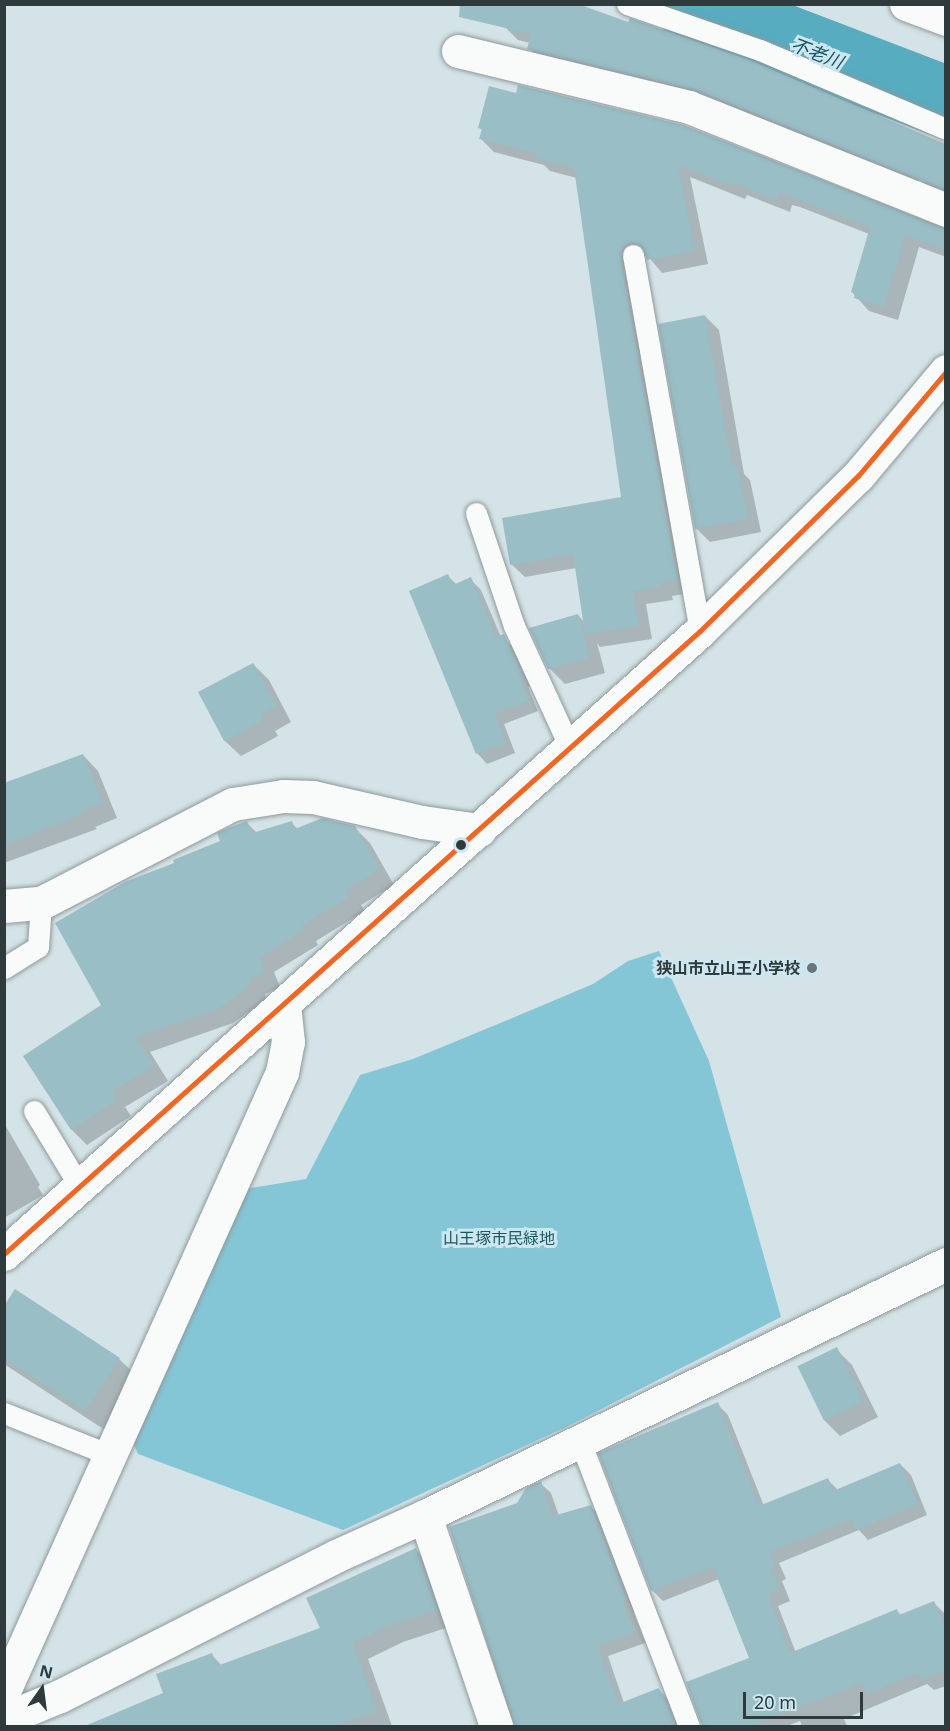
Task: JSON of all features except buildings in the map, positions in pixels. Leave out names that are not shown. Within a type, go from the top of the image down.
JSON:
[{"type":"street","points":[[906,4],[945,20]]},
{"type":"street","points":[[458,51],[689,107],[945,210]]},
{"type":"street","points":[[4,1254],[700,630],[858,476],[945,371]]},
{"type":"street","points":[[4,906],[40,903],[233,804],[283,796],[313,797],[422,822],[479,830]]},
{"type":"street","points":[[4,1691],[282,1072],[288,1042],[284,1004]]},
{"type":"street","points":[[4,1719],[60,1696],[336,1556],[580,1442],[945,1264]]},
{"type":"street","points":[[425,1516],[496,1726]]},
{"type":"lane","points":[[627,4],[760,50],[945,129]]},
{"type":"lane","points":[[633,255],[700,630]]},
{"type":"lane","points":[[476,513],[514,626],[570,748]]},
{"type":"lane","points":[[4,968],[38,947],[40,903]]},
{"type":"lane","points":[[34,1111],[80,1187]]},
{"type":"lane","points":[[4,1413],[110,1455]]},
{"type":"lane","points":[[580,1442],[689,1726]]},
{"type":"green space","name":"山王塚市民緑地","points":[[659,951],[709,1061],[781,1317],[568,1426],[343,1530],[138,1454],[131,1438],[244,1189],[306,1179],[360,1075],[413,1059],[510,1019],[593,984],[628,961]]},
{"type":"waterway","name":"不老川","points":[[689,4],[946,102]]},
{"type":"transit line","points":[[4,1254],[700,631],[858,476],[946,372]]},
{"type":"place","name":"狭山市立山王小学校","points":[[812,968]]}]
